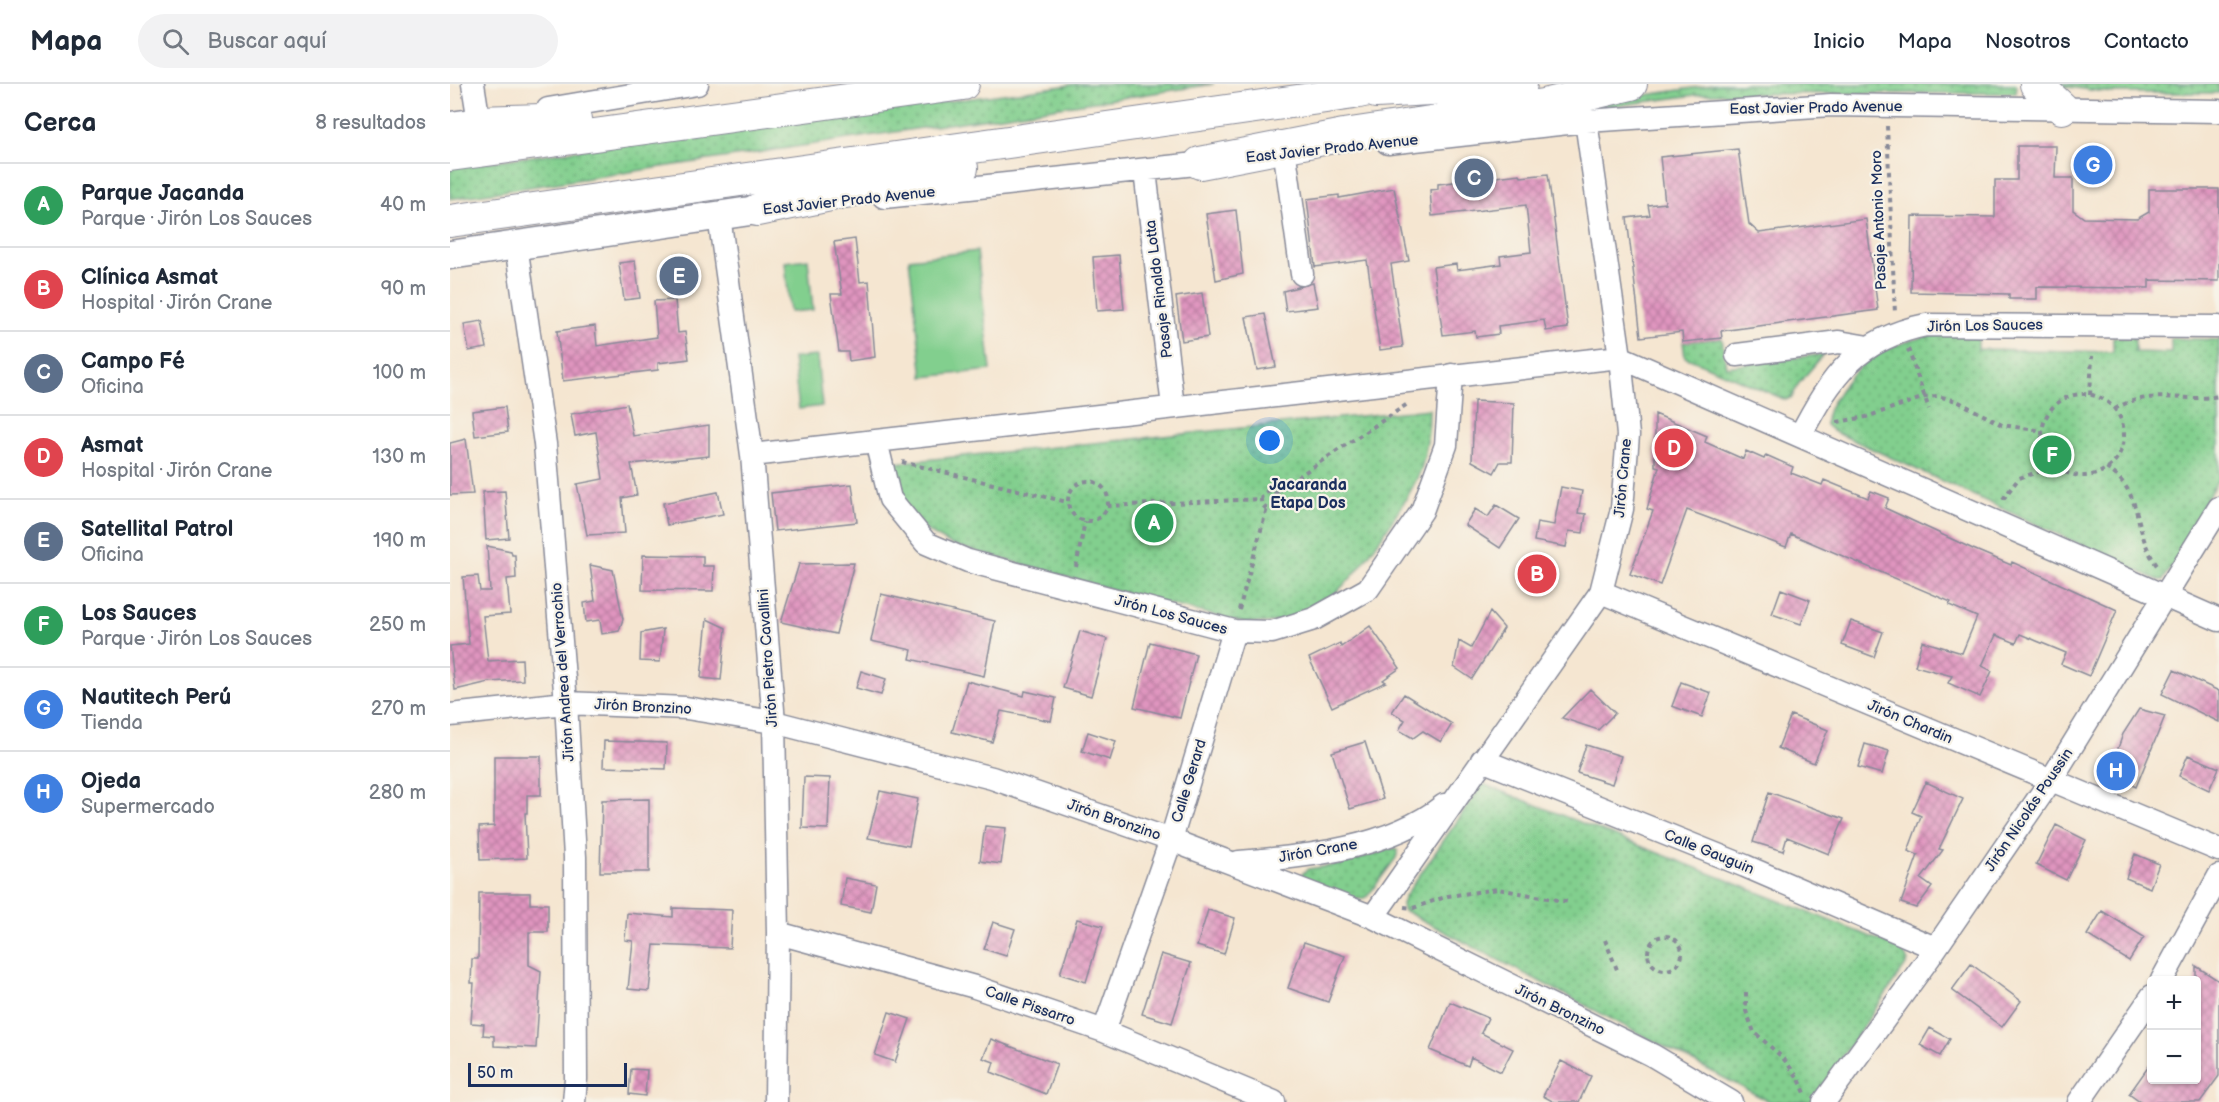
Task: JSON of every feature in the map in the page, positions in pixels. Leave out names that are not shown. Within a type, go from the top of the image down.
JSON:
[{"type":"highway","points":[[464,124],[549,121],[685,110],[931,84]]},
{"type":"highway","points":[[450,155],[963,84]]},
{"type":"highway","points":[[450,221],[1354,93],[1396,84]]},
{"type":"highway","points":[[1354,93],[1521,84]]},
{"type":"highway","points":[[1200,164],[1344,135],[1544,105],[1631,84]]},
{"type":"highway","points":[[2036,84],[2062,108]]},
{"type":"highway","points":[[757,210],[1032,153],[1193,115]]},
{"type":"main road","name":"East Javier Prado Avenue","points":[[450,255],[757,210]]},
{"type":"street","points":[[473,84],[464,124],[661,87],[697,84]]},
{"type":"street","name":"East Javier Prado Avenue","points":[[757,210],[1145,171],[1586,121],[1831,105],[2219,111]]},
{"type":"street","name":"Jirón Crane","points":[[1373,917],[1602,592],[1622,509],[1628,435],[1620,357],[1586,121]]},
{"type":"street","points":[[1285,155],[1302,274]]},
{"type":"street","name":"Pasaje Rinaldo Lotta","points":[[1145,171],[1173,407]]},
{"type":"street","name":"Jirón Pietro Cavallini","points":[[719,216],[752,455],[774,722],[778,933],[776,1102]]},
{"type":"street","name":"Jirón Andrea del Verrochio","points":[[516,245],[545,444],[566,703],[575,857],[576,1079],[574,1102]]},
{"type":"street","name":"Jirón Los Sauces","points":[[1800,436],[1832,379],[1868,347],[1894,333],[1926,326],[2219,327]]},
{"type":"street","points":[[1737,356],[1839,342],[1868,347]]},
{"type":"street","points":[[752,455],[878,449],[1173,407],[1620,357],[2164,598],[2219,620]]},
{"type":"street","name":"Jirón Los Sauces","points":[[878,449],[890,500],[926,543],[968,561],[1234,632],[1272,632],[1314,620],[1368,589],[1422,511],[1446,445],[1451,375]]},
{"type":"street","name":"Jirón Nicolás Poussin","points":[[1824,1102],[1935,948],[2050,780],[2219,508]]},
{"type":"street","name":"Jirón Chardin","points":[[1602,592],[2219,850]]},
{"type":"street","name":"Calle Gerard","points":[[1104,1031],[1171,840],[1234,632]]},
{"type":"street","name":"Jirón Bronzino","points":[[450,715],[566,703],[686,708],[774,722],[992,778],[1171,840],[1373,917],[1652,1055],[1731,1102]]},
{"type":"street","name":"Calle Gauguin","points":[[1482,760],[1745,866],[1935,948]]},
{"type":"street","name":"Jirón Crane","points":[[1232,863],[1274,859],[1375,841],[1406,830],[1429,817],[1461,790]]},
{"type":"street","points":[[2165,976],[2219,876]]},
{"type":"street","name":"Calle Pissarro","points":[[778,933],[975,987],[1104,1031],[1274,1102]]},
{"type":"street","points":[[2079,1102],[2147,1002]]},
{"type":"path","name":"Pasaje Antonio Moro","points":[[1887,125],[1895,315]]},
{"type":"path","points":[[1907,349],[1929,409]]},
{"type":"path","points":[[2091,395],[2092,356]]},
{"type":"path","points":[[2091,395],[2102,399],[2115,409],[2124,428],[2124,441],[2120,454],[2106,468],[2087,476],[2074,475],[2058,466],[2046,451],[2043,431],[2048,414],[2056,405],[2072,396],[2091,395]]},
{"type":"path","points":[[1837,422],[1876,414],[1925,397],[1938,396],[1957,401],[2002,425],[2043,431]]},
{"type":"path","points":[[2115,409],[2140,397],[2183,400],[2219,396]]},
{"type":"path","points":[[1262,499],[1266,492],[1275,492],[1412,401]]},
{"type":"path","points":[[878,449],[1067,502]]},
{"type":"path","points":[[2003,499],[2019,478],[2058,466]]},
{"type":"path","points":[[2106,468],[2121,480],[2133,497],[2142,540],[2149,555],[2162,571]]},
{"type":"path","points":[[1090,480],[1097,482],[1107,492],[1107,506],[1101,516],[1085,521],[1073,514],[1067,502],[1068,495],[1077,484],[1090,480]]},
{"type":"path","points":[[1267,508],[1277,505],[1279,500],[1275,492]]},
{"type":"path","points":[[1234,632],[1267,508],[1262,499]]},
{"type":"path","points":[[1107,506],[1262,499]]},
{"type":"path","points":[[1072,589],[1085,521]]},
{"type":"path","points":[[1398,905],[1413,908],[1448,896],[1498,889],[1569,902]]},
{"type":"path","points":[[1665,936],[1679,944],[1681,955],[1676,965],[1660,969],[1652,963],[1648,951],[1655,939],[1665,936]]},
{"type":"path","points":[[1605,940],[1618,972]]},
{"type":"path","points":[[1746,992],[1746,1011],[1754,1032],[1783,1058],[1799,1079],[1809,1102]]},
{"type":"green space","points":[[1079,84],[1214,84],[450,199],[450,167]]},
{"type":"green space","points":[[1719,84],[2017,85],[2016,93],[1703,94],[1534,117],[1534,112]]},
{"type":"green space","points":[[2046,84],[2219,84],[2219,93],[2113,93]]},
{"type":"green space","points":[[977,251],[991,370],[923,377],[909,259]]},
{"type":"green space","points":[[808,259],[813,310],[790,312],[785,262]]},
{"type":"green space","points":[[1942,334],[1978,334],[1978,349],[2113,352],[2113,337],[2135,338],[2135,352],[2171,353],[2171,338],[2219,340],[2219,478],[2201,508],[2208,512],[2163,580],[2158,580],[1833,431],[1826,425],[1827,413],[1846,381],[1869,360],[1910,341]]},
{"type":"green space","points":[[1722,338],[1726,367],[1824,354],[1799,383],[1792,397],[1786,400],[1685,357],[1683,342]]},
{"type":"green space","points":[[817,356],[822,406],[799,409],[793,358]]},
{"type":"green space","points":[[1429,409],[1425,454],[1421,469],[1399,510],[1366,559],[1348,581],[1312,609],[1287,620],[1273,622],[1245,623],[1116,591],[950,544],[927,531],[904,510],[885,464]]},
{"type":"green space","points":[[1483,784],[1902,949],[1908,962],[1811,1102],[1770,1102],[1403,910],[1402,904],[1405,896]]},
{"type":"green space","points":[[1393,848],[1398,851],[1396,858],[1367,897],[1351,899],[1342,897],[1302,878],[1302,874],[1308,869],[1343,864]]},
{"type":"building","points":[[2017,146],[2056,146],[2055,178],[2073,178],[2073,210],[2084,218],[2137,219],[2149,212],[2149,189],[2219,189],[2219,281],[2149,280],[2149,288],[2037,287],[2037,299],[2009,299],[2009,294],[1911,292],[1912,216],[1995,217],[1995,180],[2017,180]]},
{"type":"building","points":[[1738,149],[1749,224],[1759,233],[1866,219],[1878,310],[1721,331],[1722,338],[1683,342],[1682,332],[1641,337],[1627,218],[1650,215],[1648,205],[1665,203],[1660,157]]},
{"type":"building","points":[[1520,174],[1521,177],[1548,174],[1568,328],[1546,331],[1544,320],[1498,326],[1499,334],[1476,337],[1475,331],[1443,335],[1433,267],[1456,264],[1457,270],[1501,264],[1500,256],[1531,252],[1526,205],[1432,216],[1430,190],[1438,189],[1438,184]]},
{"type":"building","points":[[1394,188],[1409,261],[1391,264],[1403,347],[1380,350],[1367,260],[1315,267],[1307,199],[1339,195],[1339,198]]},
{"type":"building","points":[[1236,210],[1243,274],[1216,280],[1206,214]]},
{"type":"building","points":[[855,239],[860,282],[869,281],[875,357],[849,361],[848,352],[839,352],[831,294],[842,294],[834,242]]},
{"type":"building","points":[[1119,255],[1124,309],[1097,311],[1093,257]]},
{"type":"building","points":[[635,261],[640,298],[624,300],[619,263]]},
{"type":"building","points":[[1313,283],[1318,307],[1286,311],[1283,291]]},
{"type":"building","points":[[1202,293],[1208,337],[1182,341],[1176,297]]},
{"type":"building","points":[[675,300],[678,333],[685,332],[689,359],[658,363],[658,370],[563,381],[557,331],[595,326],[597,346],[657,337],[654,301]]},
{"type":"building","points":[[1265,314],[1276,367],[1257,370],[1246,317]]},
{"type":"building","points":[[482,321],[487,348],[469,351],[464,324]]},
{"type":"building","points":[[1474,401],[1514,403],[1512,462],[1500,462],[1494,473],[1472,461]]},
{"type":"building","points":[[627,404],[633,436],[709,425],[709,456],[631,464],[637,495],[622,498],[625,533],[587,535],[577,484],[603,479],[596,432],[575,436],[571,414]]},
{"type":"building","points":[[505,407],[508,432],[475,436],[472,411]]},
{"type":"building","points":[[1655,414],[1707,436],[1705,442],[1743,459],[1746,451],[1764,459],[1766,455],[1793,467],[1791,473],[1822,485],[1824,480],[1868,498],[1871,491],[1889,498],[1885,508],[1973,549],[2011,565],[2012,562],[2117,610],[2089,676],[2061,664],[2066,653],[2020,634],[2016,643],[1996,635],[1982,666],[1992,671],[1980,697],[1948,683],[1952,676],[1915,666],[1922,641],[1962,653],[1977,617],[1949,605],[1951,602],[1791,534],[1786,547],[1687,510],[1660,585],[1630,574],[1653,511],[1647,509],[1659,467],[1655,466]]},
{"type":"building","points":[[466,439],[473,494],[450,495],[450,443]]},
{"type":"building","points":[[852,484],[857,522],[775,531],[771,493]]},
{"type":"building","points":[[1561,487],[1582,491],[1578,513],[1586,514],[1583,533],[1569,531],[1566,547],[1534,541],[1537,522],[1554,525]]},
{"type":"building","points":[[505,491],[509,538],[486,540],[483,492]]},
{"type":"building","points":[[718,492],[723,514],[667,525],[663,503]]},
{"type":"building","points":[[1496,505],[1519,519],[1500,548],[1465,525],[1475,509],[1488,517]]},
{"type":"building","points":[[487,546],[511,551],[512,555],[515,555],[516,578],[507,579],[510,614],[483,616],[488,661],[522,659],[523,680],[489,682],[455,690],[450,646],[469,644],[463,577],[478,576],[480,591],[490,591]]},
{"type":"building","points":[[643,555],[703,556],[703,566],[714,566],[713,591],[642,590]]},
{"type":"building","points":[[854,563],[836,634],[781,622],[799,564]]},
{"type":"building","points":[[590,565],[613,570],[623,619],[619,631],[602,634],[600,620],[586,622],[584,603],[595,601]]},
{"type":"building","points":[[1781,589],[1810,600],[1801,624],[1772,614]]},
{"type":"building","points":[[881,594],[995,621],[984,676],[910,659],[912,650],[871,641]]},
{"type":"building","points":[[1490,612],[1504,628],[1472,679],[1454,667],[1459,641],[1471,648]]},
{"type":"building","points":[[707,619],[726,628],[721,680],[701,678]]},
{"type":"building","points":[[1851,621],[1883,632],[1874,657],[1842,645]]},
{"type":"building","points":[[1370,626],[1400,668],[1383,680],[1386,682],[1332,707],[1309,658],[1340,643],[1341,647]]},
{"type":"building","points":[[663,629],[660,662],[640,661],[641,633]]},
{"type":"building","points":[[1080,631],[1107,639],[1091,696],[1063,688]]},
{"type":"building","points":[[1150,642],[1196,654],[1180,718],[1134,707]]},
{"type":"building","points":[[2174,670],[2219,691],[2219,722],[2162,694]]},
{"type":"building","points":[[861,671],[886,679],[881,695],[856,688]]},
{"type":"building","points":[[967,681],[1024,696],[1025,691],[1056,698],[1051,721],[1001,711],[992,742],[952,732]]},
{"type":"building","points":[[1681,682],[1711,693],[1702,717],[1672,706]]},
{"type":"building","points":[[1590,689],[1615,713],[1598,730],[1562,718]]},
{"type":"building","points":[[1404,694],[1452,724],[1441,742],[1423,731],[1413,738],[1399,730],[1405,720],[1392,712]]},
{"type":"building","points":[[2139,709],[2165,716],[2136,787],[2109,774],[2123,734]]},
{"type":"building","points":[[1791,715],[1828,730],[1814,763],[1778,748]]},
{"type":"building","points":[[1088,732],[1116,741],[1110,760],[1082,751]]},
{"type":"building","points":[[604,741],[667,743],[666,769],[603,767]]},
{"type":"building","points":[[1365,742],[1383,799],[1350,809],[1332,752]]},
{"type":"building","points":[[1865,744],[1889,751],[1882,774],[1858,767]]},
{"type":"building","points":[[1586,745],[1621,756],[1612,784],[1577,773]]},
{"type":"building","points":[[2188,755],[2219,768],[2209,790],[2179,776]]},
{"type":"building","points":[[494,756],[541,756],[541,795],[527,795],[527,813],[525,813],[527,858],[480,860],[479,827],[494,826]]},
{"type":"building","points":[[804,777],[830,778],[828,829],[802,828]]},
{"type":"building","points":[[1926,782],[1963,799],[1939,849],[1943,850],[1921,879],[1932,887],[1916,908],[1901,903],[1918,855],[1908,851],[1921,816],[1912,812]]},
{"type":"building","points":[[880,791],[918,799],[909,846],[868,838]]},
{"type":"building","points":[[1769,792],[1844,819],[1829,854],[1787,837],[1783,851],[1753,842]]},
{"type":"building","points":[[649,799],[649,872],[600,872],[602,800]]},
{"type":"building","points":[[2056,825],[2086,840],[2066,880],[2036,865]]},
{"type":"building","points":[[985,826],[1006,828],[1001,864],[980,861]]},
{"type":"building","points":[[2135,854],[2159,864],[2150,888],[2126,878]]},
{"type":"building","points":[[845,878],[876,884],[871,912],[841,906]]},
{"type":"building","points":[[479,893],[530,893],[530,904],[548,904],[548,932],[529,932],[529,965],[541,971],[536,1048],[494,1046],[494,1036],[483,1035],[484,1024],[471,1023],[474,983],[471,983],[472,959],[478,959]]},
{"type":"building","points":[[673,908],[732,910],[730,948],[654,945],[649,991],[628,989],[633,941],[625,940],[627,913],[673,917]]},
{"type":"building","points":[[1208,910],[1235,918],[1224,954],[1197,946]]},
{"type":"building","points":[[2102,911],[2144,937],[2129,961],[2087,935]]},
{"type":"building","points":[[1077,919],[1103,926],[1086,982],[1060,974]]},
{"type":"building","points":[[993,922],[1015,929],[1006,956],[984,949]]},
{"type":"building","points":[[1304,942],[1345,956],[1328,1002],[1288,988]]},
{"type":"building","points":[[1161,954],[1191,963],[1172,1023],[1142,1014]]},
{"type":"building","points":[[1971,964],[2021,1001],[2002,1027],[1952,990]]},
{"type":"building","points":[[2196,966],[2219,981],[2219,1076],[2200,1102],[2140,1102],[2129,1094],[2147,1069],[2147,1084],[2201,1084],[2201,976],[2196,976]]},
{"type":"building","points":[[1450,1002],[1488,1018],[1481,1033],[1513,1049],[1501,1072],[1471,1057],[1468,1066],[1430,1050]]},
{"type":"building","points":[[889,1012],[910,1019],[895,1062],[875,1055]]},
{"type":"building","points":[[1930,1028],[1950,1039],[1940,1056],[1920,1045]]},
{"type":"building","points":[[991,1039],[1057,1064],[1046,1094],[991,1072],[994,1062],[983,1058]]},
{"type":"building","points":[[1561,1061],[1591,1076],[1579,1102],[1554,1102],[1543,1096]]},
{"type":"building","points":[[631,1069],[647,1070],[645,1096],[629,1094]]},
{"type":"place","name":"Nautitech Perú","points":[[2093,165]]},
{"type":"place","name":"Campo Fé","points":[[1474,178]]},
{"type":"place","name":"Satellital Patrol","points":[[679,276]]},
{"type":"place","name":"Asmat","points":[[1674,448]]},
{"type":"place","name":"Los Sauces","points":[[2052,455]]},
{"type":"place","name":"Parque Jacanda","points":[[1154,523]]},
{"type":"place","name":"Clínica Asmat","points":[[1537,574]]},
{"type":"place","name":"Ojeda","points":[[2116,771]]},
{"type":"district","name":"Jacaranda Etapa Dos","points":[[1308,494]]}]
